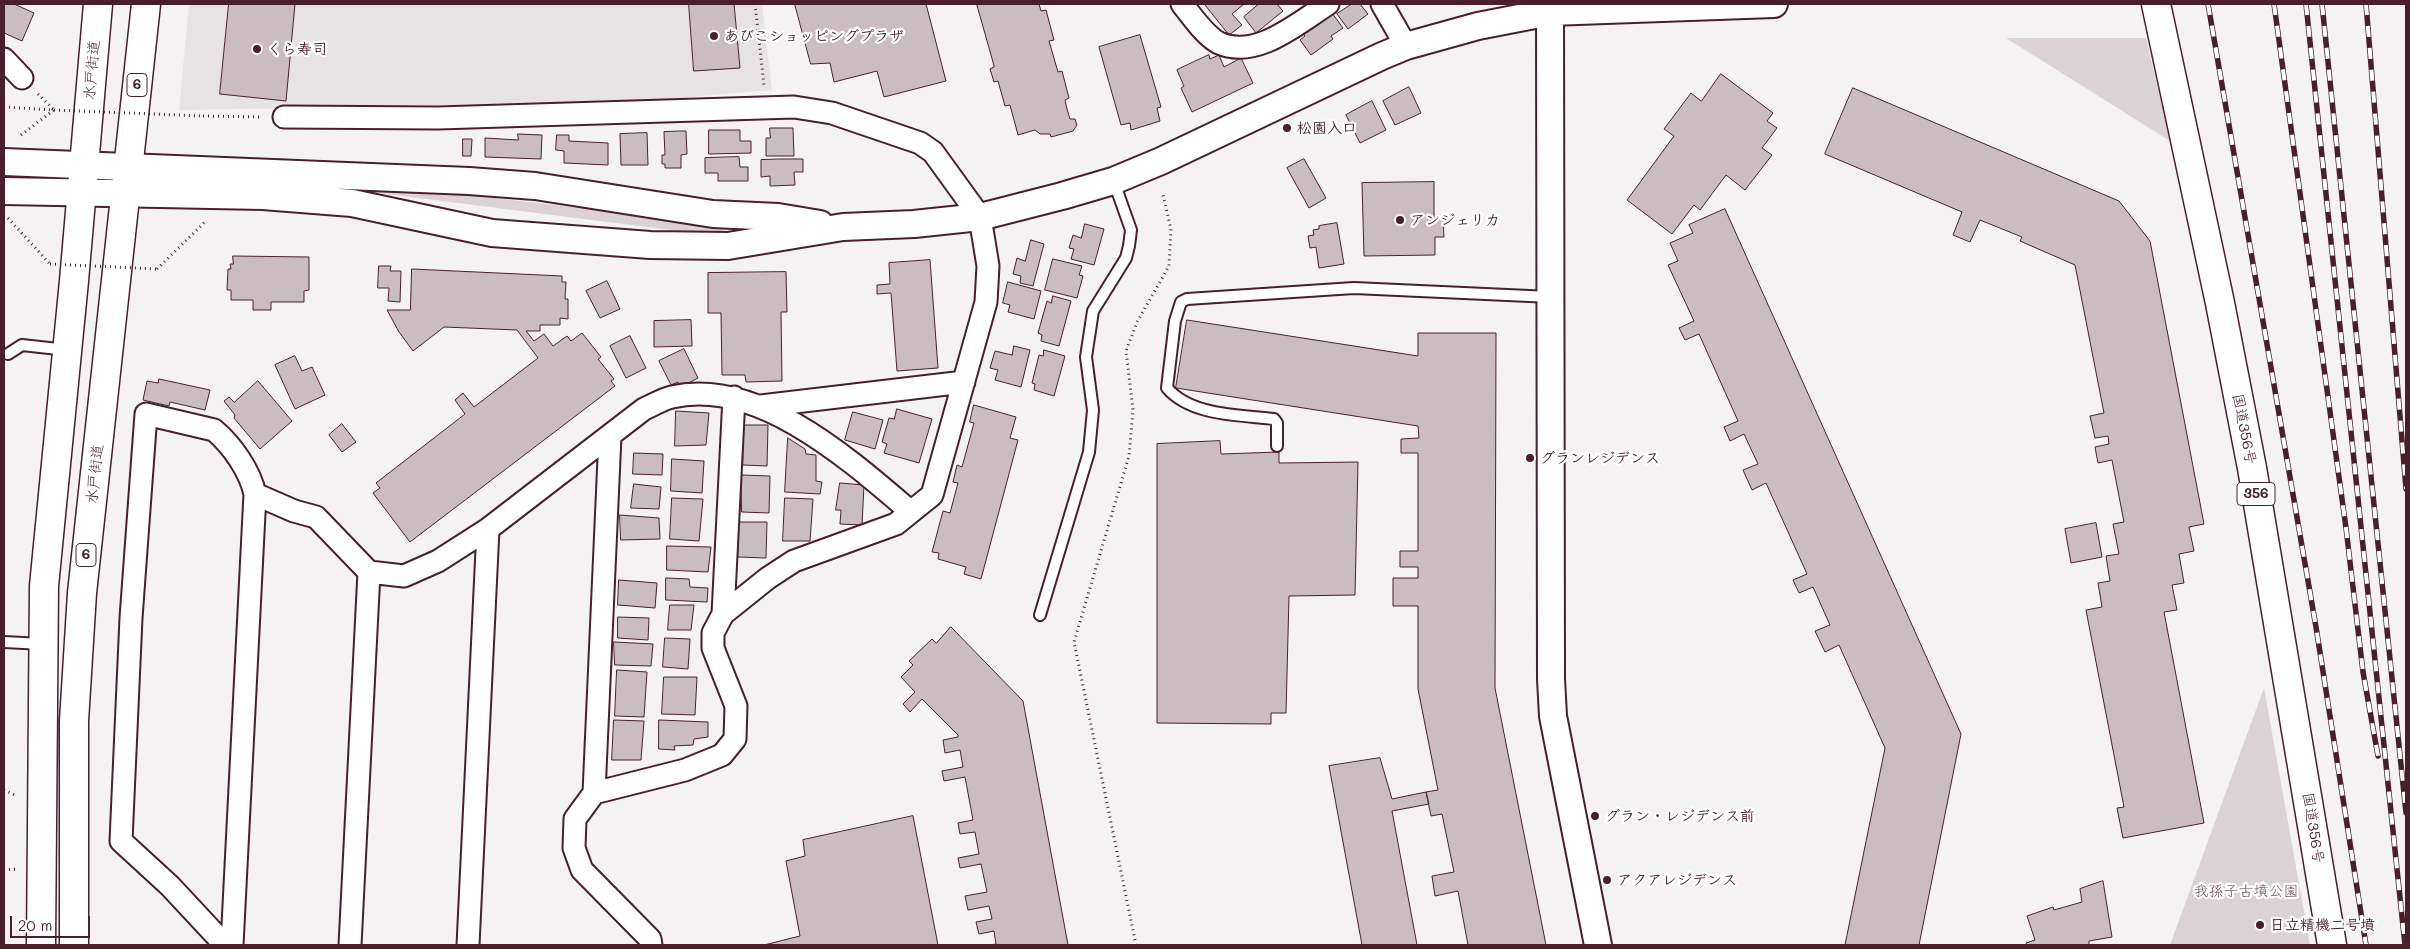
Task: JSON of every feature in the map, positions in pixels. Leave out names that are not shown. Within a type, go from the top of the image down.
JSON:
[{"type":"highway","name":"水戸街道","points":[[41,945],[44,586],[68,350],[98,4]]},
{"type":"highway","name":"水戸街道","points":[[74,945],[74,721],[82,593],[146,4]]},
{"type":"highway","name":"国道356号","points":[[2156,4],[2220,303],[2252,468],[2332,945]]},
{"type":"street","points":[[1182,4],[1219,42],[1245,46],[1276,37],[1328,4]]},
{"type":"street","points":[[1382,4],[1406,46]]},
{"type":"street","points":[[4,191],[263,196],[352,203],[492,233],[650,245],[728,246],[843,227],[914,224],[980,217],[1113,181],[1161,161],[1406,46],[1550,8],[1774,4]]},
{"type":"street","points":[[1550,8],[1552,298],[1551,679],[1553,716],[1598,945]]},
{"type":"street","points":[[4,59],[22,78]]},
{"type":"street","points":[[284,117],[438,118],[794,107],[832,113],[920,144],[933,152],[980,217],[988,266],[986,302],[932,495],[896,524],[794,561],[768,578],[723,614],[713,633],[713,648],[736,706],[735,739],[722,755],[685,770],[594,793]]},
{"type":"street","points":[[4,162],[469,181],[535,186],[713,214],[778,217],[843,227]]},
{"type":"street","points":[[761,406],[964,382]]},
{"type":"street","points":[[256,494],[294,511],[316,517],[369,572],[404,576],[438,561],[488,529],[644,409],[671,397],[716,393],[761,406],[844,454],[911,512]]},
{"type":"street","points":[[723,614],[734,397]]},
{"type":"street","points":[[225,945],[170,886],[121,842],[131,618],[146,414],[214,430],[222,437],[252,479],[256,494],[232,945]]},
{"type":"street","points":[[610,436],[594,793],[575,819],[574,848],[582,870],[650,939],[651,945]]},
{"type":"street","points":[[468,945],[488,529]]},
{"type":"street","points":[[350,945],[369,572]]},
{"type":"lane","points":[[1040,615],[1089,452],[1093,410],[1086,357],[1093,311],[1126,258],[1129,246],[1131,230],[1113,181]]},
{"type":"lane","points":[[1276,446],[1277,423],[1274,420],[1205,410],[1173,395],[1167,388],[1175,321],[1181,302],[1187,300],[1354,288],[1552,298]]},
{"type":"lane","points":[[8,354],[22,345],[68,350]]},
{"type":"lane","points":[[4,642],[44,644]]},
{"type":"path","points":[[755,4],[764,94]]},
{"type":"path","points":[[4,107],[203,116],[284,117]]},
{"type":"path","points":[[16,139],[54,110]]},
{"type":"path","points":[[1136,945],[1074,642],[1129,456],[1133,410],[1126,351],[1137,322],[1169,266],[1171,229],[1163,195]]},
{"type":"path","points":[[4,214],[50,264],[158,269],[211,217]]},
{"type":"path","points":[[4,790],[16,795]]},
{"type":"path","points":[[4,870],[19,869]]},
{"type":"shaded area","name":"あびこショッピングプラザ","points":[[189,4],[762,4],[772,90],[631,102],[179,110]]},
{"type":"green space","points":[[2006,38],[2146,38],[2170,141]]},
{"type":"green space","points":[[375,188],[444,192],[716,224],[725,230],[710,235],[371,192]]},
{"type":"green space","name":"我孫子古墳公園","points":[[2264,688],[2310,945],[2170,945]]},
{"type":"building","points":[[4,4],[14,4],[34,13],[22,41],[4,33]]},
{"type":"building","name":"くら寿司","points":[[229,4],[295,4],[286,101],[220,94]]},
{"type":"building","name":"あびこショッピングプラザ","points":[[689,4],[734,4],[740,68],[694,71]]},
{"type":"building","points":[[795,4],[926,4],[946,81],[884,97],[877,71],[834,82],[830,63],[811,64]]},
{"type":"building","points":[[977,4],[1039,4],[1041,11],[1046,10],[1054,40],[1049,41],[1058,72],[1062,71],[1069,98],[1065,100],[1067,109],[1070,119],[1075,119],[1077,125],[1073,131],[1051,137],[1050,134],[1040,134],[1035,130],[1018,135],[1010,105],[1005,106],[998,81],[994,82],[990,69],[994,67]]},
{"type":"building","points":[[1244,4],[1232,14],[1242,25],[1229,35],[1205,5]]},
{"type":"building","points":[[1259,4],[1277,4],[1283,11],[1256,33],[1244,17]]},
{"type":"building","points":[[1352,4],[1360,4],[1368,14],[1348,29],[1337,14]]},
{"type":"building","points":[[1332,13],[1343,28],[1331,36],[1333,39],[1311,55],[1300,40],[1305,36],[1303,33]]},
{"type":"building","points":[[1140,35],[1161,107],[1157,108],[1160,121],[1131,130],[1130,123],[1121,125],[1099,47]]},
{"type":"building","points":[[1209,55],[1210,59],[1219,55],[1224,67],[1241,58],[1253,83],[1192,112],[1181,88],[1184,86],[1177,70]]},
{"type":"building","points":[[1721,74],[1773,113],[1767,121],[1777,128],[1762,148],[1772,155],[1745,190],[1726,175],[1700,210],[1694,205],[1672,234],[1627,200],[1674,136],[1664,129],[1691,93],[1701,101]]},
{"type":"building","points":[[1409,87],[1421,113],[1395,125],[1383,101]]},
{"type":"building","points":[[1853,88],[2119,201],[2150,241],[2204,524],[2189,527],[2194,551],[2179,554],[2184,583],[2172,585],[2177,610],[2164,612],[2204,823],[2123,838],[2117,808],[2124,807],[2086,610],[2102,607],[2098,583],[2110,581],[2106,556],[2119,554],[2113,524],[2124,522],[2112,460],[2098,463],[2095,447],[2109,444],[2108,436],[2095,438],[2090,416],[2104,413],[2075,265],[2020,241],[2022,237],[1980,220],[1970,242],[1953,235],[1962,212],[1825,154]]},
{"type":"building","points":[[1372,101],[1386,130],[1360,143],[1346,115]]},
{"type":"building","points":[[770,128],[793,128],[794,156],[766,156],[766,138],[770,138]]},
{"type":"building","points":[[709,130],[740,130],[740,141],[751,141],[751,153],[709,154]]},
{"type":"building","points":[[686,131],[687,154],[681,155],[681,168],[665,168],[665,164],[662,164],[662,155],[665,155],[664,132]]},
{"type":"building","points":[[647,133],[648,165],[621,165],[620,134]]},
{"type":"building","points":[[518,134],[542,135],[541,159],[485,157],[485,138],[518,140]]},
{"type":"building","points":[[557,135],[569,135],[569,141],[608,143],[608,165],[564,163],[564,151],[556,150]]},
{"type":"building","points":[[463,139],[472,139],[471,156],[463,156]]},
{"type":"building","points":[[739,157],[740,167],[748,167],[748,181],[718,181],[718,173],[705,173],[705,158]]},
{"type":"building","points":[[803,159],[803,172],[794,172],[795,185],[770,186],[770,176],[761,177],[761,160]]},
{"type":"building","points":[[1304,159],[1326,198],[1309,208],[1287,168]]},
{"type":"building","points":[[1434,182],[1434,218],[1443,218],[1444,237],[1435,237],[1435,255],[1364,256],[1362,183]]},
{"type":"building","points":[[1725,209],[1961,734],[1919,945],[1845,945],[1885,748],[1839,645],[1825,652],[1815,631],[1830,625],[1813,587],[1799,593],[1793,580],[1807,574],[1766,483],[1752,490],[1743,470],[1758,464],[1744,434],[1730,441],[1724,427],[1738,421],[1699,334],[1685,340],[1679,328],[1694,321],[1668,265],[1678,261],[1670,243],[1693,233],[1689,225]]},
{"type":"building","points":[[1337,223],[1344,264],[1319,268],[1316,247],[1310,248],[1308,236],[1314,235],[1313,230],[1319,229],[1319,226]]},
{"type":"building","points":[[1085,224],[1104,229],[1094,265],[1071,259],[1074,249],[1069,248],[1073,235],[1081,238]]},
{"type":"building","points":[[1031,240],[1044,244],[1033,286],[1020,283],[1021,276],[1013,274],[1017,258],[1025,261]]},
{"type":"building","points":[[233,256],[309,257],[309,290],[304,291],[304,302],[271,302],[271,310],[253,310],[253,300],[231,300],[231,290],[227,290],[228,269],[231,269],[230,264],[233,264]]},
{"type":"building","points":[[1053,259],[1082,266],[1079,275],[1083,276],[1077,298],[1045,290]]},
{"type":"building","points":[[930,260],[938,368],[897,371],[891,293],[877,294],[877,285],[890,284],[889,263]]},
{"type":"building","points":[[379,266],[391,266],[390,271],[401,271],[400,302],[388,301],[389,288],[378,288]]},
{"type":"building","points":[[412,269],[562,276],[562,282],[566,282],[565,299],[568,299],[568,319],[560,318],[560,325],[540,325],[540,331],[526,331],[534,341],[544,334],[553,346],[567,336],[571,341],[582,333],[601,357],[598,359],[614,379],[611,381],[615,386],[410,542],[373,493],[380,488],[376,483],[465,414],[455,400],[463,393],[474,407],[538,358],[517,330],[444,327],[413,351],[399,332],[387,310],[410,310]]},
{"type":"building","points":[[786,272],[787,312],[781,312],[782,381],[746,382],[745,375],[722,375],[721,313],[708,313],[708,273]]},
{"type":"building","points":[[607,281],[620,309],[600,318],[586,291]]},
{"type":"building","points":[[1008,282],[1041,291],[1034,319],[1008,312],[1010,305],[1003,303]]},
{"type":"building","points":[[1053,296],[1071,301],[1059,346],[1041,341],[1042,335],[1038,333],[1047,301],[1051,303]]},
{"type":"building","points":[[691,320],[692,346],[654,347],[654,321]]},
{"type":"building","points":[[1187,320],[1418,356],[1418,333],[1496,333],[1495,688],[1546,945],[1468,945],[1458,891],[1435,896],[1432,876],[1454,872],[1442,814],[1431,816],[1426,792],[1438,790],[1418,689],[1418,606],[1393,606],[1393,578],[1418,578],[1418,567],[1400,567],[1400,551],[1418,551],[1418,453],[1401,453],[1401,439],[1419,438],[1418,426],[1176,388]]},
{"type":"building","points":[[630,336],[646,368],[626,378],[610,346]]},
{"type":"building","points":[[1014,346],[1030,350],[1021,387],[995,380],[998,370],[990,368],[995,351],[1012,355]]},
{"type":"building","points":[[684,349],[698,378],[681,387],[678,382],[671,385],[659,361]]},
{"type":"building","points":[[1044,350],[1065,356],[1054,396],[1034,390],[1035,384],[1032,383],[1039,355],[1043,356]]},
{"type":"building","points":[[295,356],[302,371],[312,367],[325,395],[295,409],[275,365]]},
{"type":"building","points":[[159,379],[210,390],[205,410],[170,402],[169,406],[143,400],[147,381],[158,383]]},
{"type":"building","points":[[258,381],[292,421],[260,449],[234,418],[235,415],[224,401],[229,397],[234,402]]},
{"type":"building","points":[[974,405],[1016,417],[1010,438],[1018,440],[981,579],[964,574],[966,567],[938,559],[939,553],[932,552],[943,511],[950,513],[958,483],[953,482],[957,465],[962,467],[974,423],[970,422]]},
{"type":"building","points":[[897,409],[932,419],[919,463],[884,453],[887,444],[882,442],[889,418],[894,419]]},
{"type":"building","points":[[676,411],[709,413],[706,445],[675,446]]},
{"type":"building","points":[[853,412],[883,420],[875,449],[845,440]]},
{"type":"building","points":[[342,424],[356,442],[342,452],[329,435]]},
{"type":"building","points":[[744,425],[768,425],[767,466],[743,465]]},
{"type":"building","points":[[788,438],[805,449],[806,454],[816,455],[816,481],[822,482],[820,494],[785,492]]},
{"type":"building","points":[[1220,441],[1221,454],[1279,452],[1279,463],[1358,462],[1355,595],[1289,596],[1286,713],[1271,713],[1271,724],[1157,723],[1157,444]]},
{"type":"building","points":[[634,453],[663,454],[662,475],[633,474]]},
{"type":"building","points":[[672,459],[704,461],[702,493],[671,491]]},
{"type":"building","points":[[741,475],[770,476],[769,513],[742,512]]},
{"type":"building","points":[[840,483],[864,485],[862,525],[840,524],[841,510],[836,510]]},
{"type":"building","points":[[634,484],[661,487],[659,509],[631,508]]},
{"type":"building","points":[[672,498],[703,499],[699,541],[670,539]]},
{"type":"building","points":[[785,498],[813,499],[810,541],[783,541]]},
{"type":"building","points":[[620,515],[659,518],[660,539],[621,540]]},
{"type":"building","points":[[739,522],[767,522],[766,558],[738,557]]},
{"type":"building","points":[[2096,523],[2102,557],[2071,563],[2065,529]]},
{"type":"building","points":[[667,546],[711,547],[708,572],[667,570]]},
{"type":"building","points":[[666,578],[689,579],[690,587],[708,588],[707,602],[666,600]]},
{"type":"building","points":[[619,580],[657,583],[655,608],[618,605]]},
{"type":"building","points":[[670,605],[694,605],[691,630],[668,630]]},
{"type":"building","points":[[618,617],[649,618],[648,640],[618,638]]},
{"type":"building","points":[[951,627],[1023,701],[1068,945],[990,945],[996,944],[994,931],[979,934],[976,922],[992,919],[989,906],[968,910],[965,896],[987,892],[981,864],[960,868],[958,858],[979,854],[975,832],[960,834],[958,823],[973,820],[965,777],[944,781],[942,771],[963,767],[960,750],[945,753],[943,740],[958,737],[958,735],[922,699],[910,712],[903,704],[915,692],[901,677],[913,665],[909,661],[932,639],[936,643]]},
{"type":"building","points":[[665,638],[690,639],[688,669],[663,667]]},
{"type":"building","points":[[614,642],[653,644],[651,666],[615,665]]},
{"type":"building","points":[[617,670],[647,672],[644,717],[615,716]]},
{"type":"building","points":[[664,677],[697,677],[695,715],[662,714]]},
{"type":"building","points":[[614,720],[644,721],[641,760],[612,760]]},
{"type":"building","points":[[659,720],[708,722],[708,737],[694,739],[693,745],[674,746],[675,750],[659,749]]},
{"type":"building","points":[[1380,758],[1392,799],[1426,792],[1429,804],[1392,811],[1417,945],[1362,945],[1329,766]]},
{"type":"building","points":[[913,816],[938,945],[764,945],[800,936],[786,861],[805,856],[803,840]]},
{"type":"building","points":[[2103,881],[2112,937],[2089,941],[2089,945],[2027,945],[2026,943],[2035,940],[2027,916],[2053,907],[2054,910],[2082,902],[2080,889]]},
{"type":"railway","points":[[2208,4],[2316,627],[2366,945]]},
{"type":"railway","points":[[2274,4],[2346,528],[2363,672],[2378,756]]},
{"type":"railway","points":[[2306,4],[2405,945]]},
{"type":"railway","points":[[2322,4],[2406,813]]},
{"type":"railway","points":[[2366,4],[2406,489]]},
{"type":"place","name":"あびこショッピングプラザ","points":[[714,36]]},
{"type":"place","name":"くら寿司","points":[[257,49]]},
{"type":"place","name":"松園入口","points":[[1287,128]]},
{"type":"place","name":"アンジェリカ","points":[[1400,220]]},
{"type":"place","name":"グランレジデンス","points":[[1530,458]]},
{"type":"place","name":"グラン・レジデンス前","points":[[1595,816]]},
{"type":"place","name":"アクアレジデンス","points":[[1607,880]]},
{"type":"place","name":"日立精機二号墳","points":[[2260,925]]}]
